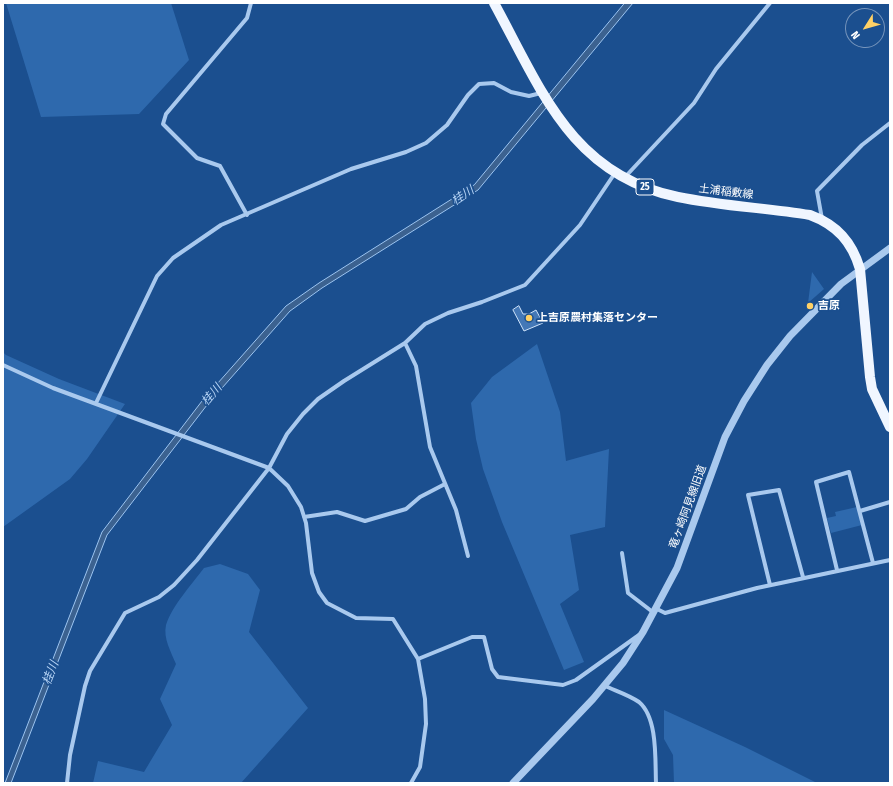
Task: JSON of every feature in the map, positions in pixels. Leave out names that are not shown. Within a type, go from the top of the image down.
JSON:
[{"type":"main road","name":"土浦稲敷線","points":[[494,3],[562,125],[586,151],[620,176],[657,192],[678,197],[792,212],[822,220],[842,234],[850,243],[860,269],[872,389],[890,427]]},
{"type":"street","points":[[247,215],[220,166],[197,158],[163,124],[166,114],[247,18],[252,3]]},
{"type":"street","points":[[67,783],[70,755],[85,686],[90,672],[125,613],[159,597],[174,585],[197,560],[269,468],[286,434],[318,399],[405,343],[425,324],[448,313],[482,302],[525,285],[580,225],[620,176],[694,103],[716,69],[770,3]]},
{"type":"street","points":[[96,403],[157,276],[173,258],[195,242],[220,226],[351,169],[406,152],[426,143],[447,125],[468,95],[479,84],[494,83],[511,92],[529,96],[543,92]]},
{"type":"street","points":[[822,220],[817,191],[862,145],[890,123]]},
{"type":"street","name":"竜ヶ崎阿見線旧道","points":[[513,783],[582,712],[605,686],[643,632],[677,568],[725,437],[744,402],[767,365],[780,347],[840,284],[890,248]]},
{"type":"street","points":[[405,343],[416,366],[430,447],[456,510],[468,556]]},
{"type":"street","points":[[3,365],[54,388],[174,431],[269,468],[288,486],[301,507],[304,517],[312,573],[319,592],[328,603],[356,618],[393,619],[418,659],[425,699],[426,724],[420,767],[412,783]]},
{"type":"street","points":[[837,570],[816,482],[850,472],[873,563]]},
{"type":"street","points":[[304,517],[337,512],[365,521],[406,509],[420,497],[445,484]]},
{"type":"street","points":[[770,585],[748,495],[779,490],[803,577]]},
{"type":"street","points":[[860,510],[890,502]]},
{"type":"street","points":[[622,553],[628,593],[655,611],[665,613],[803,577],[890,560]]},
{"type":"street","points":[[418,659],[472,637],[484,638],[492,668],[498,677],[563,685],[576,680],[643,632]]},
{"type":"street","points":[[605,686],[639,702],[647,712],[652,722],[656,783]]},
{"type":"shaded area","points":[[6,3],[171,3],[189,60],[139,114],[41,117]]},
{"type":"shaded area","points":[[812,272],[824,289],[808,303]]},
{"type":"shaded area","points":[[537,344],[560,412],[566,461],[609,449],[605,527],[570,535],[579,590],[560,604],[584,662],[564,670],[502,522],[483,469],[476,439],[471,403],[492,377]]},
{"type":"shaded area","points":[[3,352],[6,355],[59,379],[125,404],[87,459],[70,479],[3,527]]},
{"type":"shaded area","points":[[857,507],[862,525],[831,533],[827,518],[836,516],[835,512]]},
{"type":"shaded area","points":[[220,564],[248,574],[260,590],[249,632],[308,708],[241,783],[93,783],[98,761],[144,772],[172,725],[160,699],[176,664],[167,640],[165,630],[166,625],[177,603],[204,568]]},
{"type":"shaded area","points":[[664,710],[745,747],[817,783],[674,783],[673,755],[664,739]]},
{"type":"water","name":"桂川","points":[[625,3],[633,3],[478,190],[322,288],[290,311],[207,405],[107,535],[11,783],[5,783],[102,532],[202,401],[286,306],[319,283],[474,185]]},
{"type":"building","name":"上吉原農村集落センター","points":[[519,306],[523,314],[529,314],[536,310],[543,323],[524,331],[513,310]]},
{"type":"place","name":"吉原","points":[[810,306]]},
{"type":"place","name":"上吉原農村集落センター","points":[[529,318]]}]
